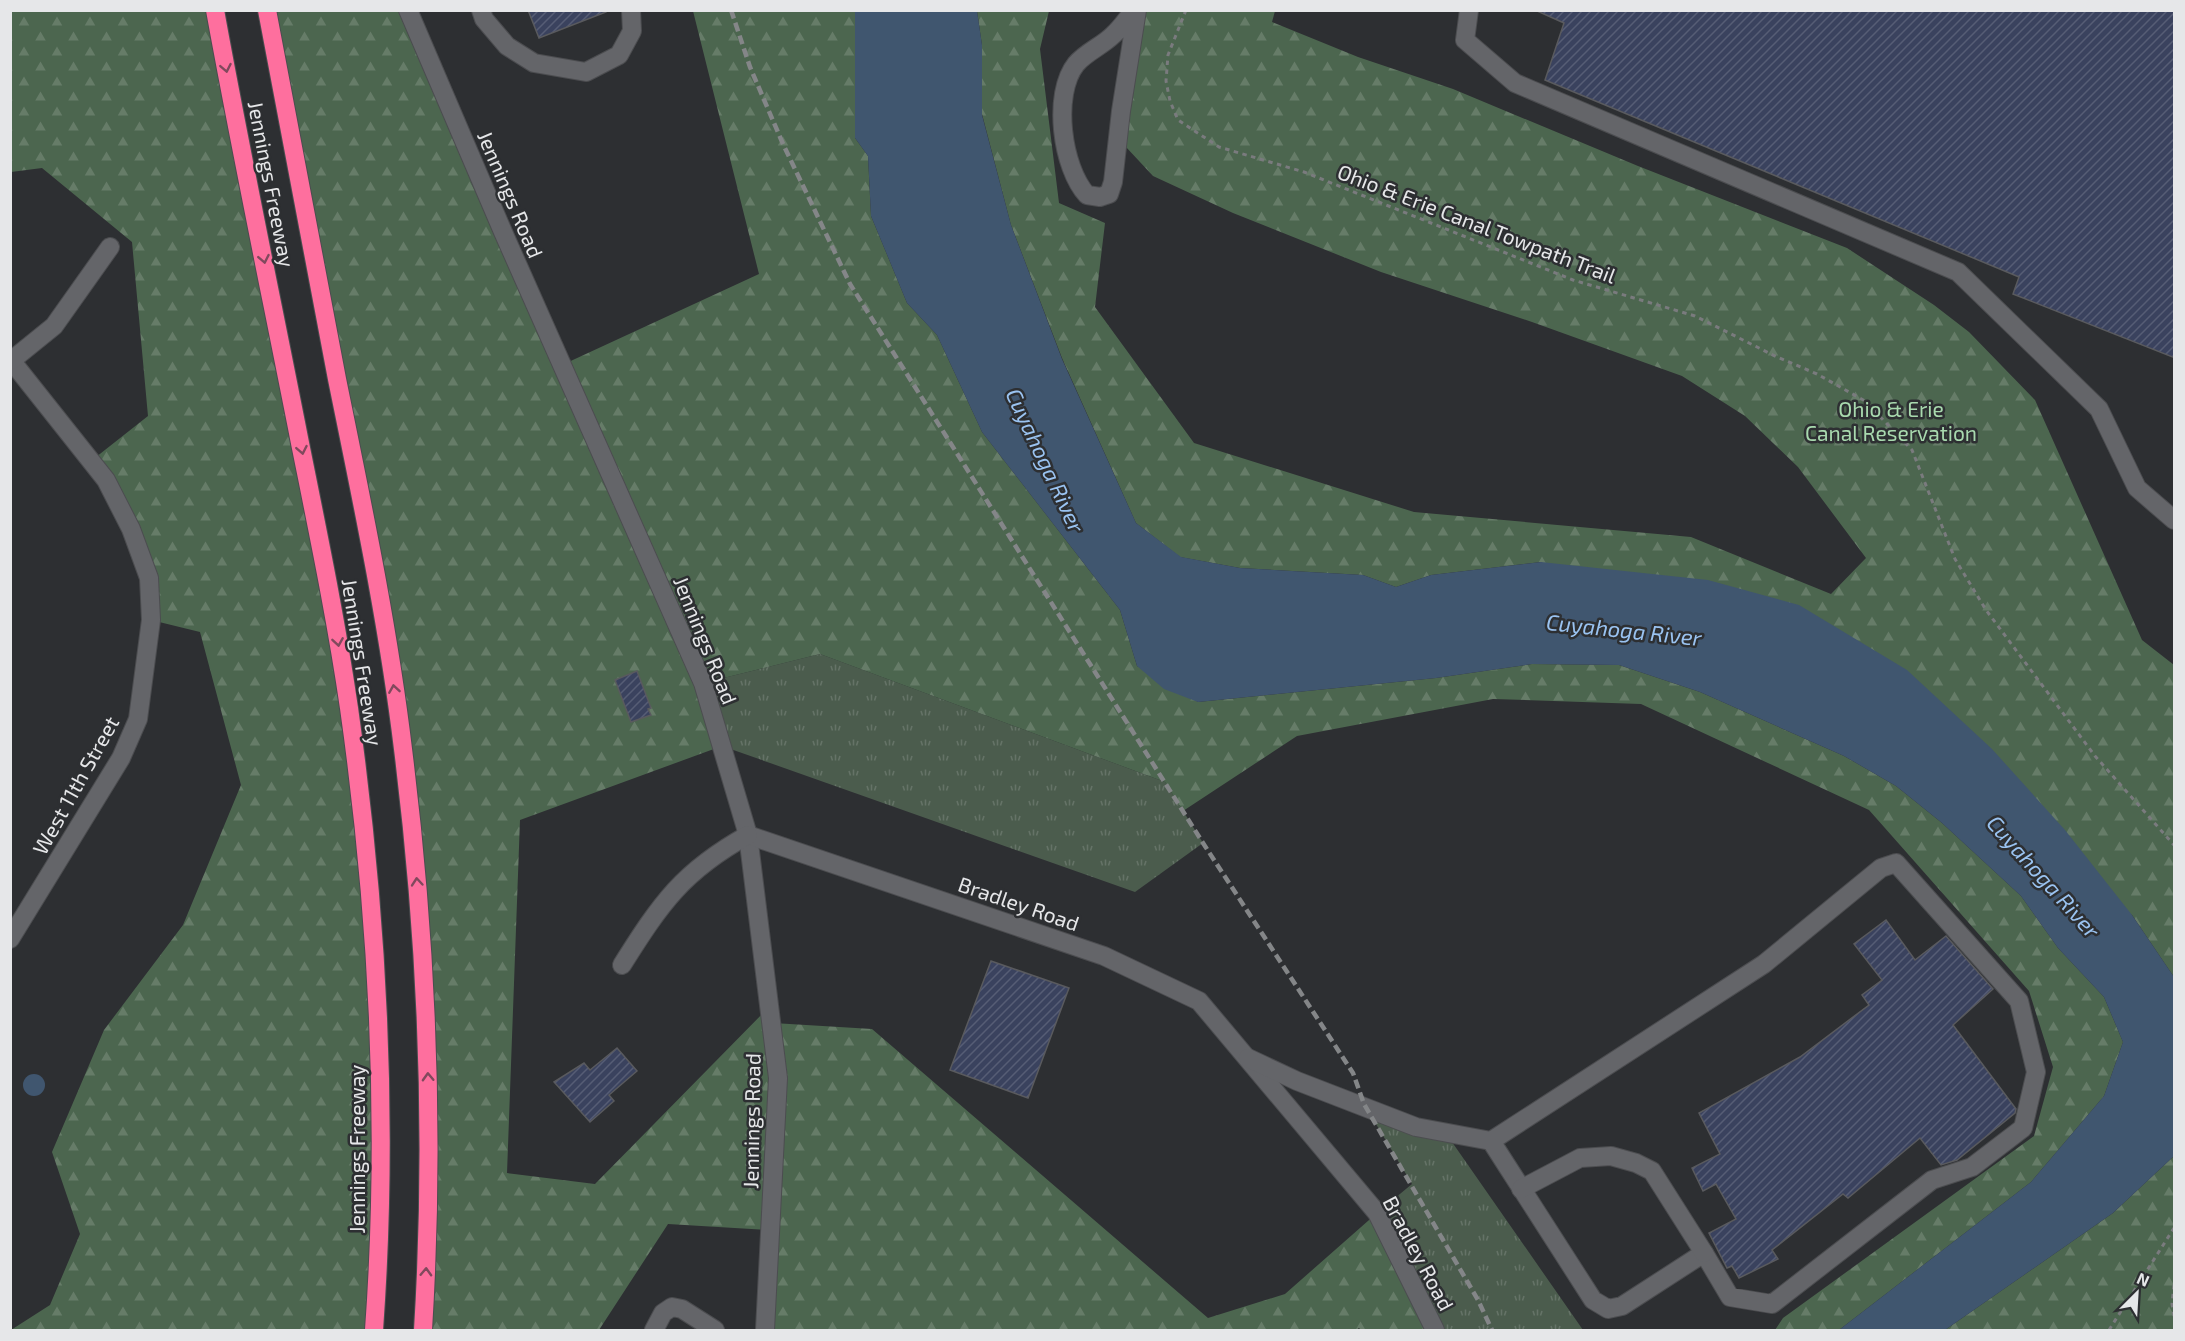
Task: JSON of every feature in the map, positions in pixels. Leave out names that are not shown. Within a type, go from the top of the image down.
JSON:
[{"type":"highway","name":"Jennings Freeway","points":[[215,10],[325,564],[349,709],[372,913],[379,1068],[379,1202],[374,1330]]},
{"type":"highway","name":"Jennings Freeway","points":[[267,10],[376,576],[403,746],[423,962],[428,1068],[428,1196],[423,1330]]},
{"type":"street","name":"Jennings Road","points":[[408,10],[503,232],[703,683],[748,835],[778,1078],[765,1330]]},
{"type":"street","points":[[482,10],[484,19],[507,46],[534,63],[586,72],[619,55],[632,30],[631,10]]},
{"type":"street","points":[[1136,10],[1113,182],[1109,194],[1100,198],[1087,195],[1072,175],[1064,147],[1065,91],[1077,63],[1112,36],[1136,10]]},
{"type":"street","points":[[1469,10],[1465,40],[1515,83],[1958,273],[2099,409],[2136,488],[2175,520]]},
{"type":"street","points":[[11,360],[54,326],[110,247]]},
{"type":"street","name":"West 11th Street","points":[[10,939],[121,758],[138,719],[151,620],[149,578],[131,529],[106,480],[11,360]]},
{"type":"street","points":[[622,965],[657,910],[682,881],[716,854],[748,835]]},
{"type":"street","name":"Bradley Road","points":[[748,835],[1104,956],[1199,1000],[1377,1213],[1435,1330]]},
{"type":"street","points":[[1521,1189],[1581,1158],[1611,1156],[1636,1163],[1653,1171],[1704,1253],[1730,1297],[1772,1304],[1932,1180],[1972,1167],[2023,1128],[2036,1072],[2019,1001],[1896,863],[1881,868],[1764,964],[1491,1141],[1521,1189],[1593,1300],[1608,1309],[1622,1306],[1704,1253]]},
{"type":"street","name":"Bradley Road","points":[[1248,1058],[1297,1081],[1416,1127],[1491,1141]]},
{"type":"street","points":[[654,1330],[663,1313],[672,1307],[682,1309],[715,1330]]},
{"type":"path","name":"Ohio & Erie Canal Towpath Trail","points":[[1186,10],[1168,55],[1166,81],[1170,101],[1178,120],[1219,147],[1304,172],[1573,280],[1695,316],[1776,357],[1817,374],[1865,401],[1912,450],[1955,559],[1986,610],[2095,756],[2175,845]]},
{"type":"path","points":[[2109,1330],[2175,1228]]},
{"type":"path","points":[[2175,1285],[2172,1304],[2175,1316]]},
{"type":"green space","points":[[11,11],[215,11],[299,435],[372,913],[374,1330],[11,1330],[50,1305],[80,1234],[52,1152],[104,1030],[183,925],[241,785],[200,632],[151,620],[149,578],[91,461],[148,416],[132,242],[42,168],[11,172]]},
{"type":"green space","points":[[267,11],[408,11],[562,365],[759,274],[693,11],[855,11],[855,138],[868,156],[871,216],[907,303],[937,335],[982,432],[1120,610],[1137,666],[1198,702],[1436,678],[1532,664],[1619,665],[1700,692],[1844,756],[1896,786],[1942,823],[2021,896],[2058,948],[2104,997],[2123,1042],[2104,1096],[2031,1182],[1839,1330],[1775,1330],[1783,1318],[2034,1136],[2053,1067],[2029,991],[1869,810],[1641,704],[1493,699],[1297,736],[1183,811],[1165,782],[820,654],[703,683],[722,746],[520,820],[507,1173],[595,1184],[770,1006],[773,1023],[872,1029],[1208,1318],[1285,1294],[1377,1213],[1435,1330],[1361,1330],[1359,1328],[1356,1330],[765,1330],[770,1230],[668,1224],[599,1330],[423,1330],[425,1294],[412,830]]},
{"type":"green space","name":"Ohio & Erie Canal Reservation","points":[[977,11],[1049,11],[1040,49],[1059,203],[1105,223],[1095,307],[1194,443],[1414,512],[1691,537],[1831,594],[1866,558],[1798,467],[1745,416],[1682,376],[1532,322],[1381,272],[1233,213],[1153,176],[1126,147],[1137,11],[1275,11],[1272,22],[1358,57],[1453,89],[1638,166],[1847,248],[1934,305],[1969,332],[2035,400],[2142,640],[2174,665],[2174,977],[2132,915],[1541,562],[1431,575],[1396,587],[1363,575],[1240,568],[1180,557],[1136,523],[1062,358],[1011,225],[982,114],[982,45]]},
{"type":"green space","points":[[820,654],[1165,782],[1203,843],[1135,892],[722,746],[703,683]]},
{"type":"green space","points":[[1364,1104],[1445,1132],[1583,1330],[1435,1330],[1377,1213],[1412,1184]]},
{"type":"green space","points":[[2174,1156],[2174,1330],[1945,1330],[2113,1213]]},
{"type":"water","name":"Cuyahoga River","points":[[855,11],[977,11],[982,45],[982,115],[1011,225],[1062,359],[1136,523],[1181,557],[1240,568],[1363,575],[1396,587],[1431,575],[1541,562],[1708,580],[1799,605],[1907,670],[1992,749],[2065,830],[2132,915],[2174,977],[2174,1156],[2113,1213],[1945,1330],[1839,1330],[2031,1182],[2104,1096],[2123,1042],[2104,997],[2058,948],[2021,896],[1942,823],[1896,786],[1844,756],[1700,692],[1619,665],[1532,664],[1436,678],[1198,702],[1164,689],[1137,666],[1120,610],[982,432],[937,335],[907,303],[871,216],[868,156],[855,138]]},
{"type":"water","points":[[34,1074],[42,1077],[45,1085],[42,1093],[34,1096],[26,1093],[23,1085],[26,1077]]},
{"type":"building","points":[[528,10],[606,10],[606,12],[539,38]]},
{"type":"building","points":[[1535,10],[2175,10],[2175,358],[2013,294],[2019,277],[1545,80],[1564,23]]},
{"type":"building","points":[[637,671],[651,708],[648,709],[651,715],[631,722],[615,680]]},
{"type":"building","points":[[1886,920],[1915,960],[1946,936],[1993,989],[1953,1025],[2016,1109],[2015,1113],[1957,1160],[1941,1165],[1920,1138],[1848,1198],[1843,1194],[1772,1250],[1778,1259],[1739,1278],[1732,1266],[1727,1268],[1709,1233],[1736,1219],[1716,1184],[1703,1191],[1692,1168],[1720,1154],[1699,1113],[1800,1057],[1869,1005],[1862,995],[1882,980],[1854,944]]},
{"type":"building","points":[[991,961],[1069,988],[1028,1098],[950,1070]]},
{"type":"building","points":[[617,1048],[637,1071],[609,1095],[614,1101],[590,1122],[554,1082],[584,1063],[590,1070]]},
{"type":"railway","points":[[731,10],[750,67],[783,144],[850,284],[1203,843],[1353,1073],[1364,1104],[1478,1300],[1492,1330]]}]
